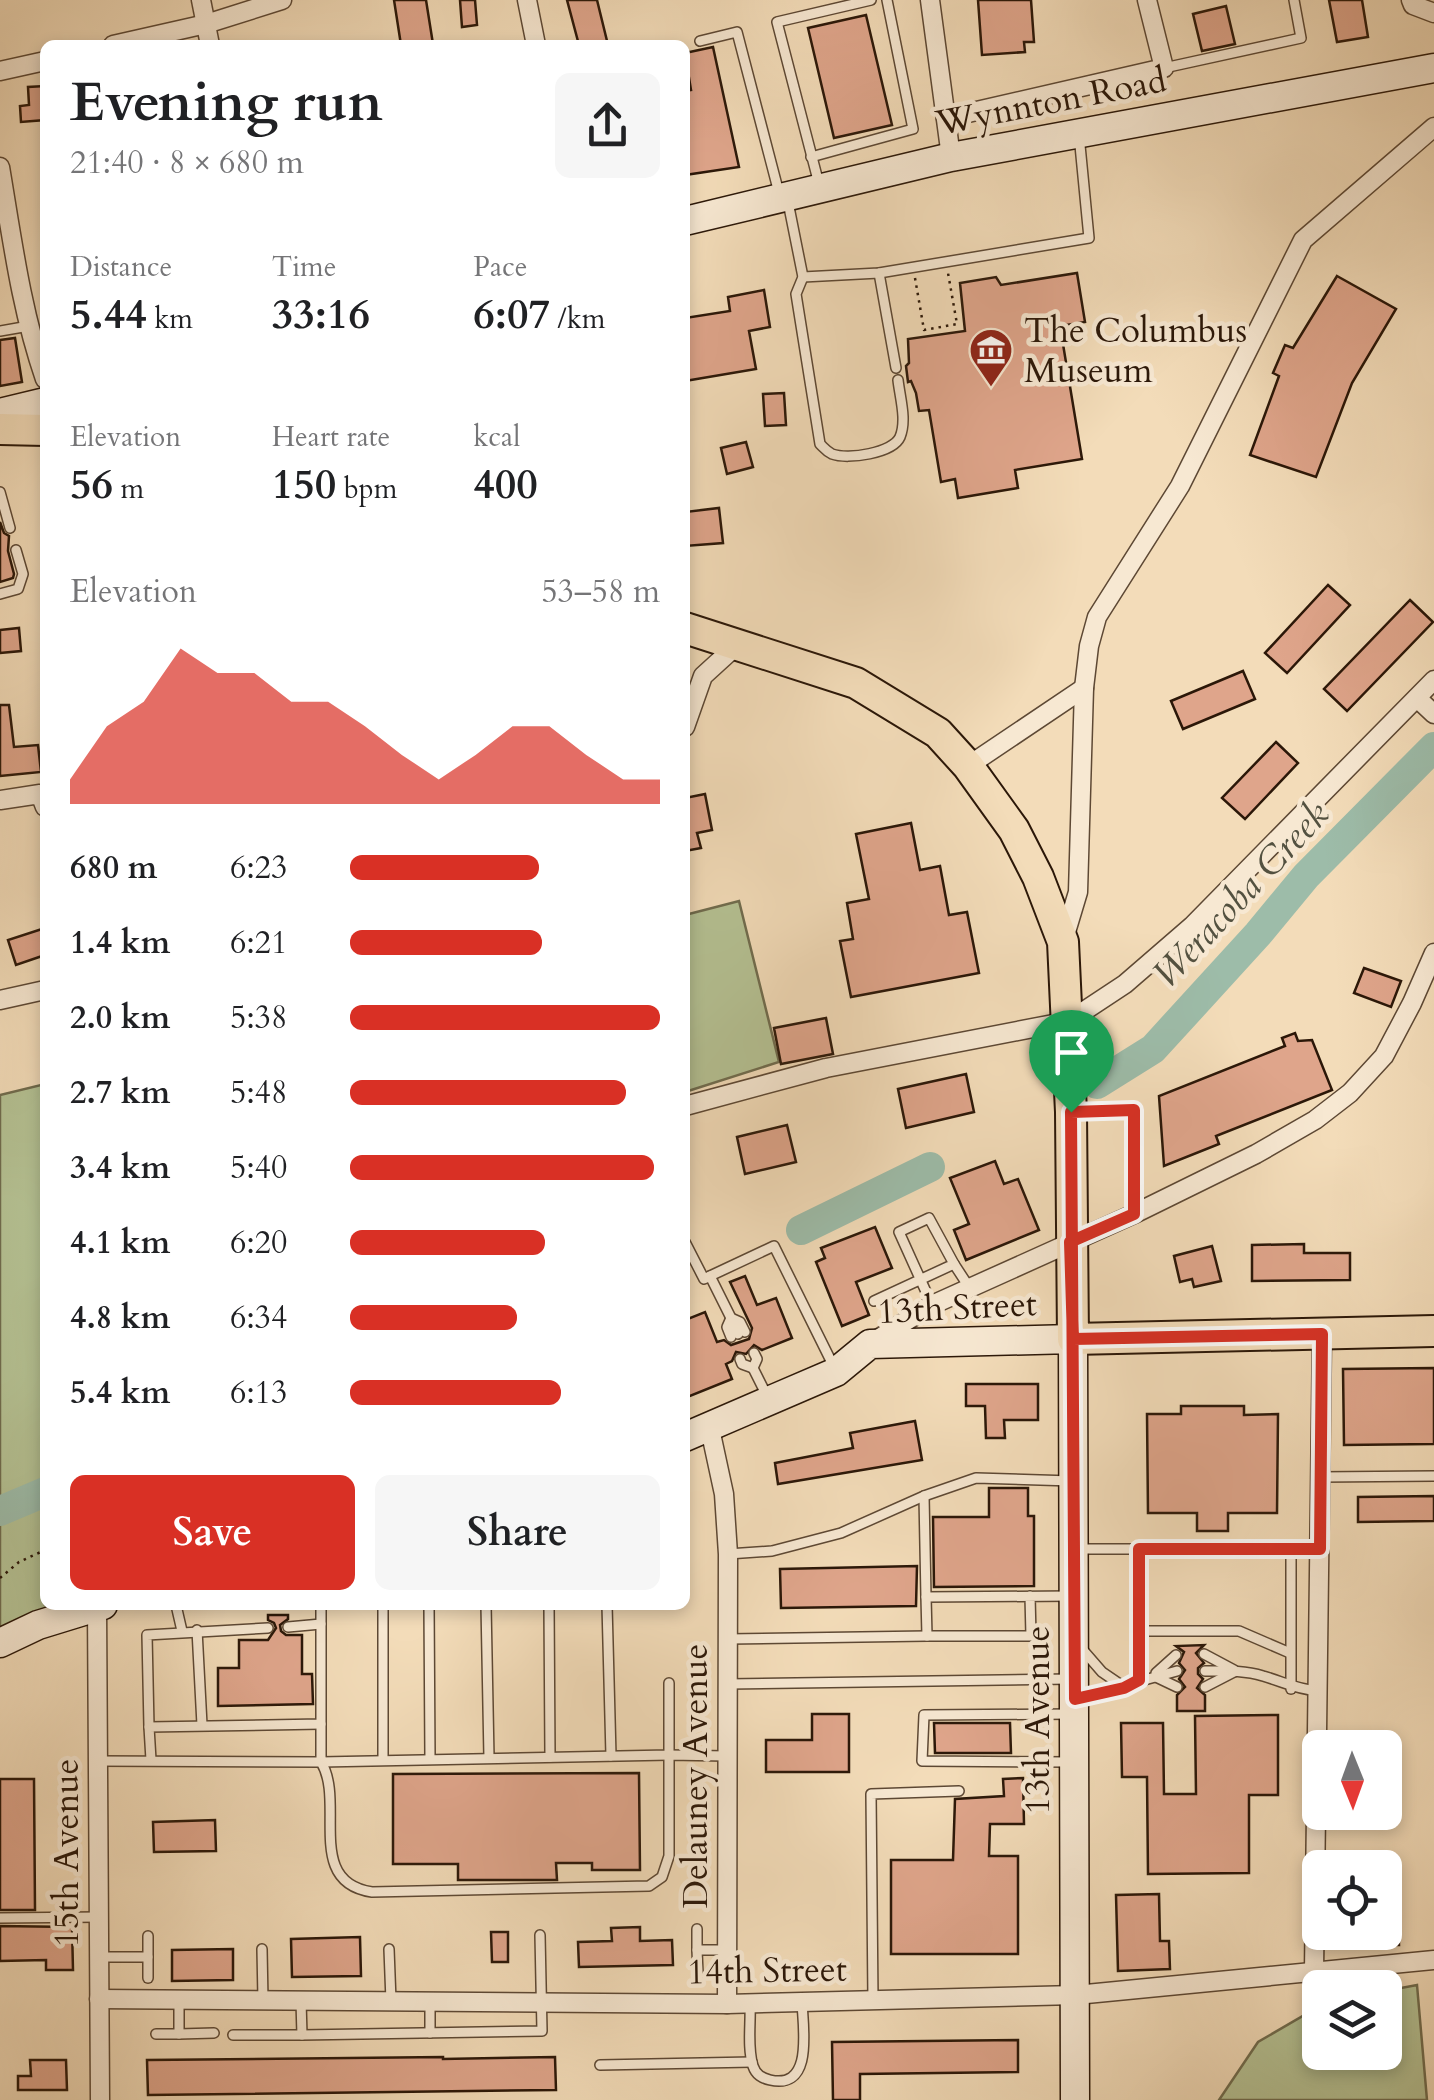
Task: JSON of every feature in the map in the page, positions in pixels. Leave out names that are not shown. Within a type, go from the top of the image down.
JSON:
[{"type":"main road","name":"Wynnton Road","points":[[690,220],[951,157],[1434,68]]},
{"type":"main road","points":[[0,414],[40,403]]},
{"type":"main road","points":[[0,429],[40,430]]},
{"type":"main road","points":[[690,630],[856,683],[938,733],[968,766],[1014,830],[1038,877],[1062,942],[1071,1112],[1073,1339]]},
{"type":"main road","name":"13th Street","points":[[697,1433],[836,1372],[870,1344],[1434,1331]]},
{"type":"main road","name":"13th Avenue","points":[[1073,1339],[1075,2100]]},
{"type":"main road","points":[[0,1643],[38,1625],[87,1610]]},
{"type":"street","points":[[201,0],[209,40]]},
{"type":"street","points":[[135,40],[206,24],[282,0]]},
{"type":"street","points":[[527,0],[535,40]]},
{"type":"street","points":[[930,0],[951,157]]},
{"type":"street","points":[[1147,0],[1164,68]]},
{"type":"street","points":[[1411,0],[1413,5],[1434,13]]},
{"type":"street","points":[[0,71],[40,62]]},
{"type":"street","name":"Wynnton Road","points":[[946,118],[1164,68]]},
{"type":"street","points":[[1062,942],[1078,892],[1084,688],[1088,646],[1097,617],[1180,486],[1302,240],[1434,127]]},
{"type":"street","points":[[0,167],[29,326],[40,362]]},
{"type":"street","points":[[690,714],[703,676],[737,645]]},
{"type":"street","points":[[690,1105],[826,1068],[1068,1021],[1126,984],[1192,926],[1434,680]]},
{"type":"street","points":[[968,766],[1084,688]]},
{"type":"street","points":[[1417,698],[1434,714]]},
{"type":"street","points":[[6,799],[40,794]]},
{"type":"street","points":[[870,1344],[932,1304],[1134,1214],[1315,1120],[1350,1093],[1384,1056],[1434,953]]},
{"type":"street","points":[[0,1000],[40,991]]},
{"type":"street","points":[[1314,1970],[1322,1334]]},
{"type":"street","name":"Delauney Avenue","points":[[697,1433],[724,1494],[728,1554],[727,2004]]},
{"type":"street","name":"15th Avenue","points":[[100,1610],[100,2100]]},
{"type":"street","name":"14th Street","points":[[1334,1970],[1434,1960]]},
{"type":"street","name":"14th Street","points":[[99,1998],[750,2004],[1076,1995],[1302,1973]]},
{"type":"lane","points":[[819,187],[776,22],[871,0]]},
{"type":"lane","points":[[812,157],[913,129],[887,0]]},
{"type":"lane","points":[[1164,68],[1302,38],[1294,0]]},
{"type":"lane","points":[[700,40],[737,32],[803,278],[796,294],[820,444],[828,453],[844,456],[896,444],[902,433],[903,417],[898,380]]},
{"type":"lane","points":[[803,278],[879,273],[1088,238],[1080,134]]},
{"type":"lane","points":[[879,273],[896,368]]},
{"type":"lane","points":[[0,331],[29,326]]},
{"type":"lane","points":[[0,492],[10,528]]},
{"type":"lane","points":[[0,594],[18,589],[23,574],[16,550]]},
{"type":"lane","points":[[1071,1112],[1134,1110],[1134,1214]]},
{"type":"lane","points":[[932,1304],[899,1232],[928,1218],[969,1287]]},
{"type":"lane","points":[[690,1256],[704,1279],[774,1246],[836,1372]]},
{"type":"lane","points":[[874,1301],[954,1264]]},
{"type":"lane","points":[[710,1276],[731,1318],[740,1322],[738,1335]]},
{"type":"lane","points":[[747,1356],[756,1358],[753,1368],[770,1401]]},
{"type":"lane","points":[[1321,1477],[1434,1476]]},
{"type":"lane","points":[[728,1554],[772,1551],[841,1533],[976,1478],[1074,1481]]},
{"type":"lane","points":[[924,1496],[927,1636]]},
{"type":"lane","points":[[1074,1549],[1320,1549]]},
{"type":"lane","points":[[1139,1549],[1139,1680]]},
{"type":"lane","points":[[1291,1688],[1292,1549]]},
{"type":"lane","points":[[728,1639],[1031,1636],[1030,1596]]},
{"type":"lane","points":[[926,1597],[1074,1596]]},
{"type":"lane","points":[[177,1610],[182,1631]]},
{"type":"lane","points":[[321,1610],[321,1762],[328,1774],[331,1852],[336,1872],[356,1890],[649,1886],[662,1876],[669,1856],[670,1683]]},
{"type":"lane","points":[[383,1610],[383,1760]]},
{"type":"lane","points":[[429,1610],[430,1759]]},
{"type":"lane","points":[[486,1610],[489,1758]]},
{"type":"lane","points":[[549,1610],[550,1757]]},
{"type":"lane","points":[[608,1610],[612,1756]]},
{"type":"lane","points":[[288,1626],[321,1624]]},
{"type":"lane","points":[[151,1760],[146,1635],[268,1628]]},
{"type":"lane","points":[[198,1630],[202,1726]]},
{"type":"lane","points":[[1139,1631],[1240,1631],[1290,1652]]},
{"type":"lane","points":[[1075,1639],[1102,1672],[1124,1688]]},
{"type":"lane","points":[[1153,1676],[1176,1654]]},
{"type":"lane","points":[[1204,1654],[1236,1671]]},
{"type":"lane","points":[[1075,1762],[922,1761],[924,1714],[1075,1697],[1124,1688],[1139,1680],[1177,1671]]},
{"type":"lane","points":[[1205,1671],[1236,1671],[1264,1676],[1291,1688],[1318,1691]]},
{"type":"lane","points":[[1205,1687],[1236,1671]]},
{"type":"lane","points":[[1153,1676],[1177,1686]]},
{"type":"lane","points":[[728,1684],[1075,1697]]},
{"type":"lane","points":[[149,1726],[321,1724]]},
{"type":"lane","points":[[98,1761],[729,1756]]},
{"type":"lane","points":[[873,2000],[871,1794],[959,1791]]},
{"type":"lane","points":[[0,1918],[99,1917]]},
{"type":"lane","points":[[698,1928],[698,1974]]},
{"type":"lane","points":[[233,2035],[542,2031],[540,1935]]},
{"type":"lane","points":[[148,1936],[148,1978]]},
{"type":"lane","points":[[262,1949],[263,2000]]},
{"type":"lane","points":[[389,1949],[390,2001]]},
{"type":"lane","points":[[697,1950],[728,1950]]},
{"type":"lane","points":[[99,1956],[148,1956]]},
{"type":"lane","points":[[179,1999],[179,2034]]},
{"type":"lane","points":[[301,2000],[302,2035]]},
{"type":"lane","points":[[430,2002],[430,2033]]},
{"type":"lane","points":[[750,2004],[752,2062],[756,2072],[764,2079],[787,2081],[798,2073],[804,2058],[802,2002]]},
{"type":"lane","points":[[156,2034],[214,2034]]},
{"type":"lane","points":[[600,2065],[752,2062]]},
{"type":"path","points":[[914,267],[924,330],[941,327],[956,324],[946,261]]},
{"type":"path","points":[[941,327],[942,334]]},
{"type":"path","points":[[0,1578],[19,1562],[40,1552]]},
{"type":"green space","points":[[739,901],[779,1062],[690,1090],[690,914]]},
{"type":"green space","points":[[40,1085],[40,1610],[59,1610],[0,1636],[0,1095]]},
{"type":"green space","points":[[1417,1985],[1427,2100],[1219,2100],[1258,2042],[1302,2016],[1302,2070],[1402,2070],[1402,1988]]},
{"type":"building","points":[[394,0],[426,0],[432,40],[400,40]]},
{"type":"building","points":[[460,0],[475,0],[477,25],[462,27]]},
{"type":"building","points":[[567,0],[597,0],[607,40],[578,40]]},
{"type":"building","points":[[978,0],[1031,0],[1034,42],[1024,42],[1025,52],[982,55]]},
{"type":"building","points":[[1329,0],[1362,0],[1368,37],[1337,42]]},
{"type":"building","points":[[1226,6],[1235,44],[1202,51],[1193,14]]},
{"type":"building","points":[[866,15],[892,125],[834,138],[808,28]]},
{"type":"building","points":[[713,47],[739,167],[690,174],[690,52]]},
{"type":"building","points":[[40,86],[40,120],[21,122],[20,106],[29,105],[28,87]]},
{"type":"building","name":"The Columbus Museum","points":[[1077,273],[1085,322],[1060,326],[1082,459],[1015,470],[1018,488],[958,498],[955,479],[941,482],[929,410],[919,411],[916,393],[911,381],[908,382],[908,339],[965,331],[960,283],[996,277],[1001,285]]},
{"type":"building","points":[[1337,276],[1396,309],[1352,383],[1316,477],[1250,455],[1279,376],[1273,373],[1285,345],[1293,348]]},
{"type":"building","points":[[764,290],[770,327],[749,331],[756,369],[690,380],[690,317],[730,311],[728,297]]},
{"type":"building","points":[[15,338],[22,382],[0,386],[0,340]]},
{"type":"building","points":[[784,393],[786,425],[765,426],[763,394]]},
{"type":"building","points":[[746,442],[753,467],[727,474],[721,448]]},
{"type":"building","points":[[719,508],[723,543],[690,546],[690,511]]},
{"type":"building","points":[[0,522],[9,536],[14,574],[0,582]]},
{"type":"building","points":[[1328,585],[1350,605],[1287,673],[1265,653]]},
{"type":"building","points":[[1410,600],[1433,622],[1347,711],[1324,689]]},
{"type":"building","points":[[19,628],[21,651],[0,653],[0,630]]},
{"type":"building","points":[[1243,671],[1255,699],[1183,729],[1171,701]]},
{"type":"building","points":[[0,705],[9,705],[14,747],[38,745],[40,772],[0,776]]},
{"type":"building","points":[[1276,742],[1298,763],[1245,819],[1222,798]]},
{"type":"building","points":[[705,794],[712,830],[697,833],[701,848],[690,850],[690,797]]},
{"type":"building","points":[[911,823],[920,870],[940,866],[949,915],[967,912],[979,973],[851,997],[840,941],[853,939],[847,903],[869,899],[856,834]]},
{"type":"building","points":[[40,930],[40,957],[16,965],[8,940]]},
{"type":"building","points":[[1364,968],[1401,981],[1391,1007],[1354,993]]},
{"type":"building","points":[[826,1018],[833,1054],[781,1064],[774,1028]]},
{"type":"building","points":[[1295,1033],[1298,1041],[1312,1040],[1332,1090],[1216,1136],[1219,1144],[1164,1166],[1159,1096],[1285,1046],[1282,1038]]},
{"type":"building","points":[[966,1074],[974,1112],[906,1128],[898,1089]]},
{"type":"building","points":[[787,1125],[796,1162],[745,1174],[737,1137]]},
{"type":"building","points":[[995,1161],[1004,1184],[1018,1179],[1039,1230],[966,1260],[954,1230],[969,1224],[950,1178]]},
{"type":"building","points":[[875,1227],[892,1268],[856,1282],[869,1315],[842,1326],[816,1262],[825,1258],[821,1248]]},
{"type":"building","points":[[1304,1244],[1304,1253],[1350,1253],[1350,1280],[1252,1281],[1252,1245]]},
{"type":"building","points":[[1212,1246],[1221,1281],[1194,1287],[1192,1279],[1180,1282],[1174,1256]]},
{"type":"building","points":[[745,1276],[757,1305],[776,1298],[792,1338],[762,1350],[754,1345],[746,1354],[736,1352],[726,1364],[732,1379],[690,1396],[690,1318],[705,1312],[717,1342],[724,1340],[731,1345],[749,1339],[752,1328],[730,1282]]},
{"type":"building","points":[[1434,1368],[1434,1444],[1344,1445],[1343,1369]]},
{"type":"building","points":[[966,1384],[1038,1384],[1038,1420],[1004,1420],[1005,1438],[986,1438],[985,1406],[966,1406]]},
{"type":"building","points":[[1181,1406],[1244,1406],[1244,1415],[1278,1414],[1277,1513],[1228,1513],[1228,1531],[1197,1531],[1197,1513],[1148,1513],[1147,1414],[1181,1414]]},
{"type":"building","points":[[915,1421],[922,1460],[778,1484],[775,1463],[853,1448],[850,1433]]},
{"type":"building","points":[[989,1488],[1028,1488],[1028,1516],[1034,1516],[1034,1586],[934,1587],[933,1517],[989,1517]]},
{"type":"building","points":[[1434,1496],[1434,1521],[1358,1522],[1358,1497]]},
{"type":"building","points":[[917,1566],[916,1606],[781,1608],[780,1569]]},
{"type":"building","points":[[268,1615],[288,1615],[280,1625],[281,1631],[302,1635],[302,1674],[312,1674],[313,1704],[218,1706],[218,1668],[239,1668],[239,1640],[268,1640],[276,1628]]},
{"type":"building","points":[[1204,1645],[1196,1653],[1204,1663],[1198,1668],[1203,1679],[1197,1688],[1205,1695],[1205,1711],[1177,1711],[1177,1695],[1185,1687],[1179,1679],[1185,1670],[1179,1663],[1184,1652],[1176,1646]]},
{"type":"building","points":[[812,1714],[849,1714],[849,1772],[766,1772],[766,1740],[812,1740]]},
{"type":"building","points":[[1278,1715],[1278,1795],[1249,1795],[1249,1873],[1148,1874],[1147,1777],[1122,1777],[1121,1723],[1163,1723],[1164,1794],[1196,1794],[1195,1716]]},
{"type":"building","points":[[934,1723],[1010,1723],[1011,1753],[935,1753]]},
{"type":"building","points":[[639,1773],[640,1870],[592,1870],[592,1863],[556,1863],[557,1880],[458,1880],[458,1864],[393,1864],[393,1774]]},
{"type":"building","points":[[1023,1778],[1024,1824],[990,1824],[989,1856],[1018,1856],[1018,1954],[891,1954],[891,1860],[953,1860],[955,1799],[1004,1796],[1003,1779]]},
{"type":"building","points":[[0,1779],[34,1779],[35,1910],[0,1910]]},
{"type":"building","points":[[215,1820],[216,1851],[154,1852],[153,1822]]},
{"type":"building","points":[[1159,1894],[1160,1941],[1169,1941],[1170,1969],[1118,1971],[1116,1895]]},
{"type":"building","points":[[0,1926],[72,1927],[73,1970],[46,1970],[46,1960],[0,1961]]},
{"type":"building","points":[[640,1927],[640,1941],[672,1940],[673,1965],[579,1967],[578,1942],[612,1941],[611,1928]]},
{"type":"building","points":[[491,1932],[508,1932],[508,1962],[492,1962]]},
{"type":"building","points":[[360,1937],[361,1976],[292,1977],[291,1939]]},
{"type":"building","points":[[233,1949],[233,1980],[172,1981],[172,1950]]},
{"type":"building","points":[[1018,2040],[1018,2072],[860,2074],[860,2100],[833,2100],[832,2042]]},
{"type":"building","points":[[555,2057],[556,2090],[148,2095],[147,2060]]},
{"type":"building","points":[[30,2060],[66,2060],[67,2090],[18,2090],[18,2076],[31,2076]]},
{"type":"waterway","name":"Weracoba Creek","points":[[1097,1084],[1153,1049],[1306,876],[1434,747]]},
{"type":"waterway","name":"Weracoba Creek","points":[[801,1230],[930,1167]]},
{"type":"waterway","name":"Weracoba Creek","points":[[0,1511],[40,1494]]},
{"type":"place","name":"The Columbus Museum","points":[[991,388]]},
{"type":"route","points":[[1071,1112],[1070,1242],[1075,1699],[1124,1688],[1139,1680],[1139,1549],[1320,1549],[1322,1334],[1073,1339],[1070,1242],[1134,1214],[1134,1110],[1071,1112]]}]
